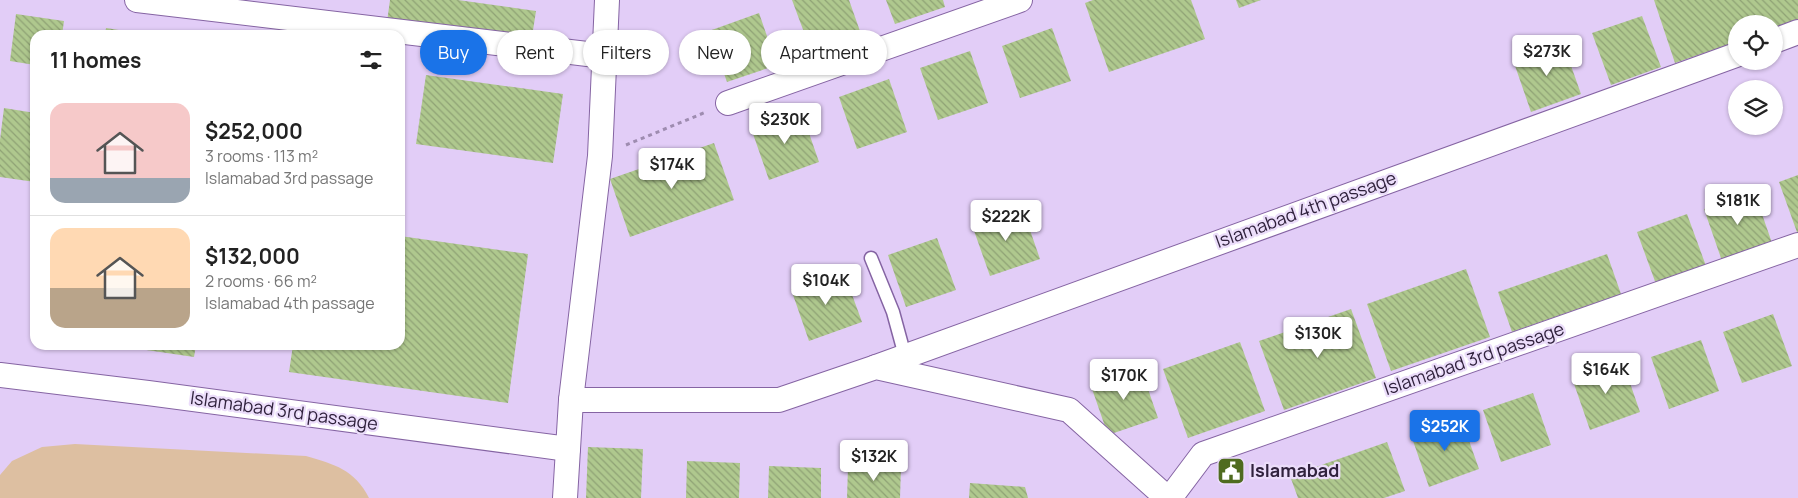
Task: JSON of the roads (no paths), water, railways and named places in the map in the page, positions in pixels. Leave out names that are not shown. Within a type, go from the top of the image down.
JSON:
[{"type":"street","points":[[137,0],[198,4],[401,30]]},
{"type":"street","points":[[605,30],[607,0]]},
{"type":"street","points":[[728,103],[1020,0]]},
{"type":"street","points":[[405,31],[583,53]]},
{"type":"street","points":[[1783,38],[1798,32]]},
{"type":"street","name":"Islamabad 4th passage","points":[[571,400],[779,400],[876,367],[1728,57]]},
{"type":"street","points":[[565,498],[571,400],[600,156],[603,75]]},
{"type":"street","name":"Islamabad 3rd passage","points":[[1168,498],[1203,454],[1798,245]]},
{"type":"street","points":[[876,367],[1069,410],[1168,498]]},
{"type":"street","name":"Islamabad 3rd passage","points":[[0,375],[568,449]]},
{"type":"lane","points":[[871,258],[893,312],[904,356]]},
{"type":"place","name":"Islamabad","points":[[1231,471]]}]
